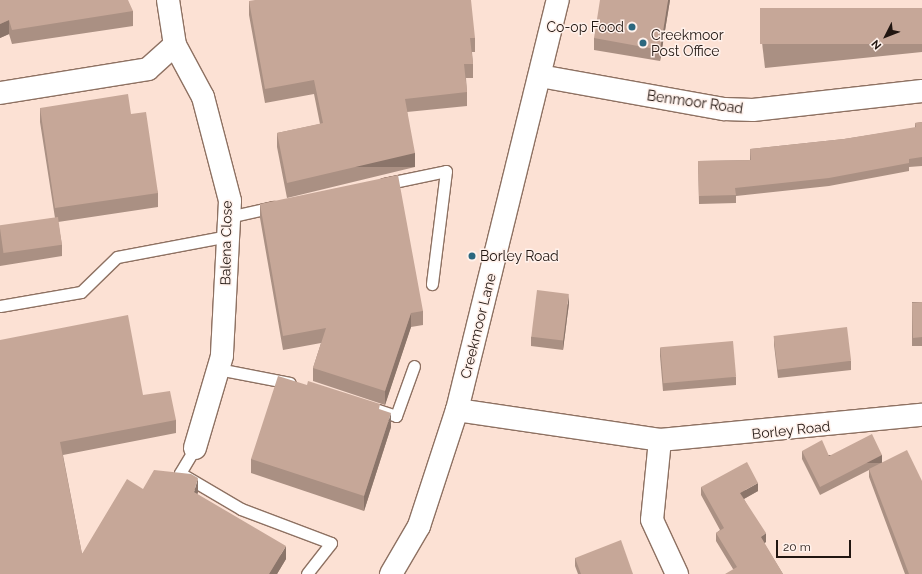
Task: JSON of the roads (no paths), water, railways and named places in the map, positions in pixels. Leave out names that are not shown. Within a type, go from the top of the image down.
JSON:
[{"type":"street","name":"Balena Close","points":[[168,0],[175,45],[203,97],[230,201],[222,356],[195,448]]},
{"type":"street","name":"Creekmoor Lane","points":[[392,574],[419,526],[457,410],[558,0]]},
{"type":"street","points":[[0,93],[148,69],[175,45]]},
{"type":"street","name":"Benmoor Road","points":[[540,76],[738,109],[922,91]]},
{"type":"street","name":"Borley Road","points":[[457,410],[660,440],[922,415]]},
{"type":"street","points":[[660,440],[652,520],[677,574]]},
{"type":"lane","points":[[368,187],[446,171],[432,284]]},
{"type":"lane","points":[[0,306],[81,292],[117,257],[229,226],[283,205]]},
{"type":"lane","points":[[366,406],[396,416],[414,366]]},
{"type":"lane","points":[[218,369],[305,387]]},
{"type":"lane","points":[[195,448],[180,473],[241,509],[331,543],[307,574]]},
{"type":"place","name":"Co-op Food","points":[[632,27]]},
{"type":"place","name":"Creekmoor Post Office","points":[[643,43]]},
{"type":"place","name":"Borley Road","points":[[472,256]]}]
